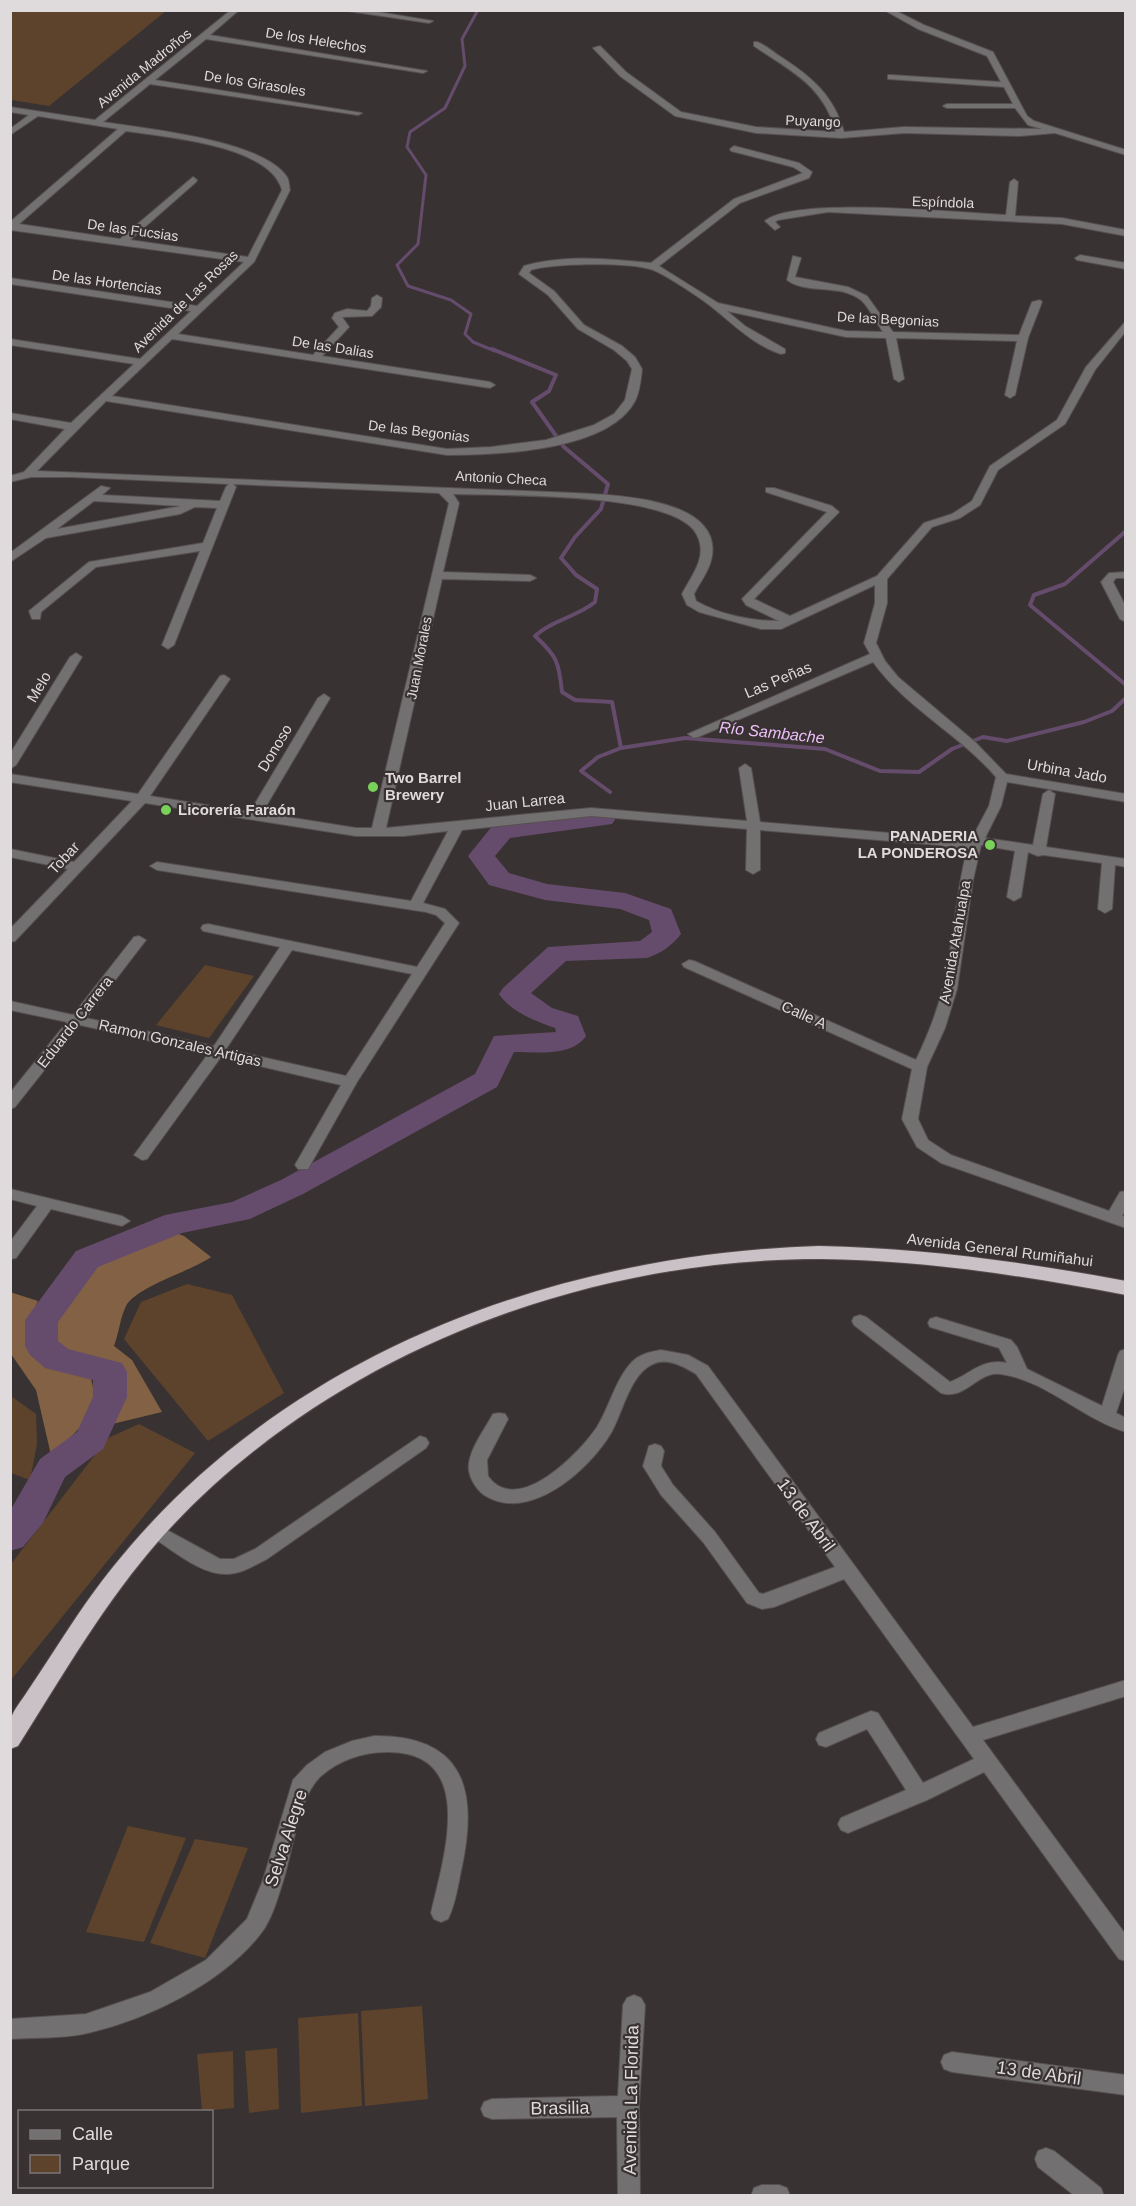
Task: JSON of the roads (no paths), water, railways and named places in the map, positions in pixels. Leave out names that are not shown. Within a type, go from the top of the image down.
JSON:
[{"type":"highway","name":"Avenida General Rumiñahui","points":[[10,1738],[106,1590],[179,1505],[280,1419],[317,1395],[418,1341],[478,1315],[592,1280],[711,1260],[776,1254],[842,1253],[954,1261],[1125,1288]]},
{"type":"street","name":"Avenida Madroños","points":[[97,123],[236,10]]},
{"type":"street","points":[[344,10],[429,21]]},
{"type":"street","points":[[887,10],[921,27],[986,51],[995,59],[1004,85],[1026,120],[1125,153]]},
{"type":"street","name":"De los Helechos","points":[[204,36],[423,71]]},
{"type":"street","points":[[757,44],[809,79],[836,112],[841,135]]},
{"type":"street","name":"Puyango","points":[[597,48],[623,74],[678,114],[784,134],[841,135],[904,130],[1020,133],[1054,131]]},
{"type":"street","points":[[891,77],[1004,85]]},
{"type":"street","name":"De los Girasoles","points":[[148,81],[358,113]]},
{"type":"street","points":[[947,106],[1018,106]]},
{"type":"street","name":"Avenida de Las Rosas","points":[[10,109],[242,151],[272,167],[283,178],[286,190],[250,260],[73,427],[27,475]]},
{"type":"street","points":[[10,133],[35,114]]},
{"type":"street","points":[[11,227],[124,128]]},
{"type":"street","points":[[653,266],[737,201],[806,176],[808,172],[796,165],[734,149]]},
{"type":"street","points":[[123,242],[193,180]]},
{"type":"street","points":[[1010,218],[1014,182]]},
{"type":"street","name":"Espíndola","points":[[775,227],[770,220],[808,210],[828,209],[1062,221],[1125,233]]},
{"type":"street","name":"De las Fucsias","points":[[11,227],[250,260]]},
{"type":"street","points":[[796,258],[790,278],[856,293],[864,298],[891,337],[899,379]]},
{"type":"street","points":[[1080,258],[1125,266]]},
{"type":"street","name":"De las Begonias","points":[[105,398],[447,452],[493,452],[545,444],[570,437],[607,422],[624,409],[630,401],[637,369],[631,359],[618,348],[581,327],[551,293],[524,274],[527,268],[540,264],[595,261],[653,266],[715,305],[816,329],[891,337],[1023,338]]},
{"type":"street","name":"De las Hortencias","points":[[10,281],[199,309]]},
{"type":"street","points":[[315,358],[344,327],[337,318],[339,315],[347,312],[369,314],[376,307],[377,298]]},
{"type":"street","points":[[1010,396],[1023,338],[1036,302]]},
{"type":"street","points":[[715,305],[742,328],[781,351]]},
{"type":"street","points":[[1002,777],[973,747],[896,680],[876,656],[870,643],[881,603],[881,578],[928,525],[956,516],[976,503],[994,468],[1061,422],[1090,369],[1125,324]]},
{"type":"street","name":"De las Dalias","points":[[171,336],[490,385]]},
{"type":"street","points":[[10,342],[142,362]]},
{"type":"street","points":[[10,416],[73,427]]},
{"type":"street","name":"Antonio Checa","points":[[10,479],[27,475],[123,476],[574,496],[666,507],[696,525],[707,550],[705,561],[688,594],[691,603],[703,610],[761,625],[781,625],[881,578]]},
{"type":"street","points":[[10,559],[123,476]]},
{"type":"street","points":[[168,645],[231,487]]},
{"type":"street","name":"Juan Morales","points":[[378,832],[404,730],[436,575],[454,503],[448,494],[441,490]]},
{"type":"street","points":[[770,490],[828,508],[833,512],[748,599],[750,603],[790,621]]},
{"type":"street","points":[[91,498],[224,504]]},
{"type":"street","points":[[42,535],[180,511],[194,504]]},
{"type":"street","points":[[36,617],[35,611],[93,564],[208,546]]},
{"type":"street","points":[[436,575],[530,578]]},
{"type":"street","points":[[1125,575],[1113,575],[1107,582],[1125,619]]},
{"type":"street","name":"Las Peñas","points":[[694,734],[876,656]]},
{"type":"street","name":"Melo","points":[[10,765],[76,657]]},
{"type":"street","name":"Tobar","points":[[10,938],[141,799],[224,679]]},
{"type":"street","name":"Donoso","points":[[255,815],[324,698]]},
{"type":"street","points":[[745,768],[754,826],[753,870]]},
{"type":"street","name":"Urbina Jado","points":[[1002,777],[1125,798]]},
{"type":"street","name":"Avenida Atahualpa","points":[[1002,777],[995,806],[976,844],[966,880],[950,989],[938,1028],[920,1066],[910,1119],[922,1143],[959,1165],[1018,1183],[1119,1221]]},
{"type":"street","name":"Juan Larrea","points":[[10,778],[356,832],[457,826],[591,812],[976,844],[1125,864]]},
{"type":"street","points":[[1038,852],[1049,794]]},
{"type":"street","points":[[415,906],[457,826]]},
{"type":"street","points":[[1014,897],[1022,849]]},
{"type":"street","points":[[10,853],[79,867]]},
{"type":"street","points":[[1105,909],[1109,861]]},
{"type":"street","points":[[157,866],[415,906],[440,911],[448,916],[452,923],[350,1082],[303,1165]]},
{"type":"street","points":[[208,927],[421,972]]},
{"type":"street","name":"Eduardo Carrera","points":[[10,1104],[139,940]]},
{"type":"street","points":[[142,1155],[218,1051],[288,945]]},
{"type":"street","name":"Calle A","points":[[689,964],[920,1066]]},
{"type":"street","name":"Ramon Gonzales Artigas","points":[[10,1005],[350,1082]]},
{"type":"street","points":[[10,1194],[122,1221]]},
{"type":"street","points":[[1119,1221],[1125,1196]]},
{"type":"street","points":[[10,1254],[47,1203]]},
{"type":"street","points":[[860,1321],[947,1389],[959,1387],[992,1367],[1020,1373],[1125,1426]]},
{"type":"street","points":[[936,1323],[1005,1344],[1009,1347],[1020,1373]]},
{"type":"street","points":[[1107,1416],[1125,1355]]},
{"type":"street","name":"13 de Abril","points":[[499,1419],[477,1462],[482,1484],[494,1492],[516,1497],[532,1494],[572,1465],[603,1433],[634,1371],[645,1361],[658,1356],[682,1358],[702,1370],[1125,1952]]},
{"type":"street","points":[[156,1531],[213,1564],[223,1567],[241,1564],[261,1554],[420,1443]]},
{"type":"street","points":[[655,1451],[652,1467],[667,1490],[709,1537],[753,1598],[762,1602],[774,1600],[846,1570]]},
{"type":"street","points":[[968,1737],[1125,1688]]},
{"type":"street","points":[[826,1739],[871,1719],[920,1794]]},
{"type":"street","name":"Selva Alegre","points":[[10,2029],[86,2024],[125,2012],[157,2000],[213,1966],[255,1925],[273,1880],[300,1786],[309,1773],[329,1758],[366,1744],[409,1747],[432,1757],[451,1777],[459,1807],[441,1913]]},
{"type":"street","points":[[848,1824],[920,1794],[986,1762]]},
{"type":"street","name":"Avenida La Florida","points":[[629,2196],[628,2106],[634,2005]]},
{"type":"street","name":"13 de Abril","points":[[952,2062],[1125,2085]]},
{"type":"street","name":"Brasilia","points":[[492,2109],[628,2106]]},
{"type":"street","points":[[1046,2159],[1093,2196]]},
{"type":"street","points":[[762,2196],[779,2196]]},
{"type":"waterway","points":[[478,10],[462,39],[465,66],[445,108],[410,132],[407,147],[426,175],[418,244],[397,265],[408,286],[451,300],[471,314],[465,334],[473,342],[495,351]]},
{"type":"waterway","points":[[492,349],[556,375],[549,391],[532,402],[564,447],[608,484],[601,509],[575,537],[561,558],[576,575],[597,589],[595,602],[535,636],[556,660],[562,692],[575,700],[612,702],[621,748]]},
{"type":"waterway","name":"Río Sambache","points":[[1126,531],[1065,584],[1034,595],[1030,605],[1126,685]]},
{"type":"waterway","name":"Río Sambache","points":[[621,748],[685,738],[825,749],[880,771],[919,772],[952,749],[983,737],[1007,741],[1084,722],[1112,711],[1126,698]]},
{"type":"waterway","name":"Río Sambache","points":[[610,792],[581,771],[598,757],[621,748]]},
{"type":"waterway","points":[[10,1537],[30,1513],[52,1468],[91,1440],[110,1397],[110,1372],[57,1359],[42,1346],[41,1320],[87,1259],[176,1223],[239,1211],[292,1187],[487,1080],[504,1043],[557,1042],[571,1036],[568,1022],[542,1014],[513,994],[558,953],[647,949],[667,934],[661,915],[625,901],[545,892],[499,879],[481,856],[502,831],[603,818]]},
{"type":"place","name":"Two Barrel Brewery","points":[[373,787]]},
{"type":"place","name":"Licorería Faraón","points":[[166,810]]},
{"type":"place","name":"PANADERIA LA PONDEROSA","points":[[990,845]]}]
